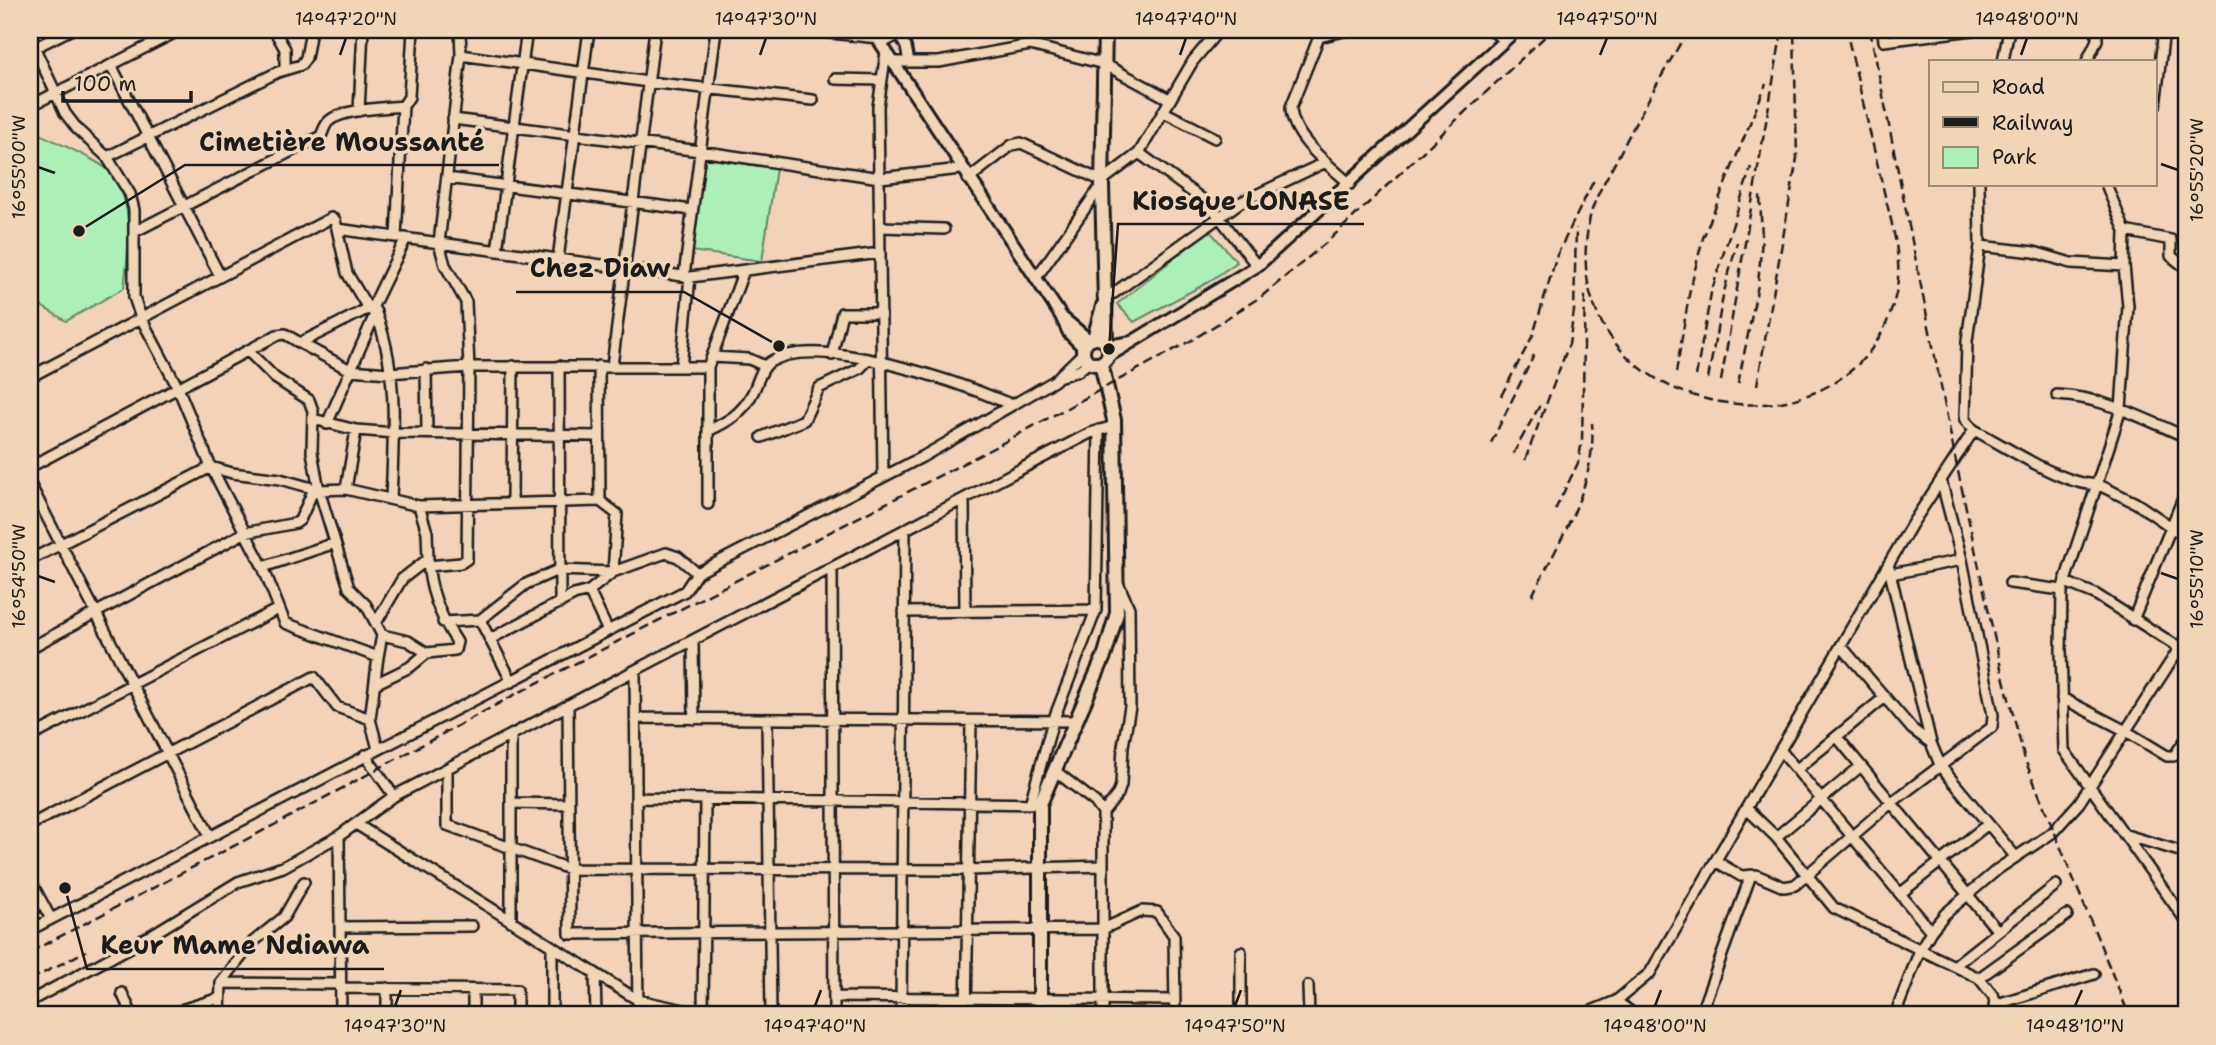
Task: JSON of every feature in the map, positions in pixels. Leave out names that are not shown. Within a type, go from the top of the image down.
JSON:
[{"type":"main road","points":[[1040,1015],[1040,867],[1035,804],[1054,770],[1112,632],[1118,583],[1114,426],[1109,387],[1096,350],[1103,301],[1105,30]]},
{"type":"street","points":[[34,48],[70,30]]},
{"type":"street","points":[[30,106],[180,30]]},
{"type":"street","points":[[274,30],[285,49],[285,69]]},
{"type":"street","points":[[107,157],[285,69],[304,64],[311,30]]},
{"type":"street","points":[[359,111],[363,30]]},
{"type":"street","points":[[327,424],[401,237],[403,106],[409,97],[412,30]]},
{"type":"street","points":[[376,623],[402,579],[428,563],[461,564],[467,559],[470,434],[466,302],[445,265],[439,243],[461,55],[460,30]]},
{"type":"street","points":[[497,251],[527,30]]},
{"type":"street","points":[[558,259],[589,30]]},
{"type":"street","points":[[611,366],[655,30]]},
{"type":"street","points":[[681,367],[692,210],[716,30]]},
{"type":"street","points":[[803,30],[879,41],[909,62],[939,62],[1030,44],[1104,64],[1169,99]]},
{"type":"street","points":[[1035,278],[1102,183],[1139,153],[1193,61],[1219,30]]},
{"type":"street","points":[[1348,30],[1320,37],[1291,107],[1291,117],[1300,132],[1326,162],[1350,184]]},
{"type":"street","points":[[1492,30],[1504,41]]},
{"type":"street","points":[[30,930],[685,591],[697,573],[883,477],[1061,376],[1096,350],[1132,342],[1257,266],[1516,30]]},
{"type":"street","points":[[1883,30],[1884,41],[1973,30]]},
{"type":"street","points":[[2003,60],[2009,30]]},
{"type":"street","points":[[2087,60],[2097,30]]},
{"type":"street","points":[[2156,98],[2164,30]]},
{"type":"street","points":[[879,41],[902,32],[909,62]]},
{"type":"street","points":[[30,38],[78,130],[107,157],[130,194],[134,211],[134,297],[141,318],[178,388],[211,467],[263,567],[278,609],[289,627],[378,657]]},
{"type":"street","points":[[879,41],[883,477]]},
{"type":"street","points":[[879,41],[1061,316],[1096,350]]},
{"type":"street","points":[[461,55],[708,90],[813,100]]},
{"type":"street","points":[[111,65],[220,276]]},
{"type":"street","points":[[835,79],[881,80]]},
{"type":"street","points":[[134,232],[321,136],[328,121],[359,111],[403,106]]},
{"type":"street","points":[[1164,112],[1215,138]]},
{"type":"street","points":[[453,119],[700,151],[880,178],[965,174],[1012,145],[1021,143],[1102,183]]},
{"type":"street","points":[[1139,153],[1210,205],[1257,266]]},
{"type":"street","points":[[1103,301],[1239,203],[1326,162]]},
{"type":"street","points":[[447,178],[692,210]]},
{"type":"street","points":[[1979,186],[1980,246],[1967,341],[1964,415],[1968,425],[2056,474],[2086,485],[2097,484],[2136,503],[2186,537]]},
{"type":"street","points":[[2107,186],[2125,231],[2124,266],[2128,306],[2121,409],[2064,586],[2064,750],[2072,765],[2091,786],[2186,921]]},
{"type":"street","points":[[30,377],[327,219],[335,220],[347,274],[373,309],[384,339],[395,433],[391,498]]},
{"type":"street","points":[[880,227],[944,229]]},
{"type":"street","points":[[337,229],[687,277],[743,273],[880,253]]},
{"type":"street","points":[[2125,231],[2171,240],[2171,256],[2186,268]]},
{"type":"street","points":[[1980,246],[2034,252],[2071,263],[2124,266]]},
{"type":"street","points":[[708,503],[710,362],[743,273]]},
{"type":"street","points":[[300,343],[373,309]]},
{"type":"street","points":[[832,355],[842,313],[881,313]]},
{"type":"street","points":[[30,467],[277,335],[285,334],[350,370],[389,373],[513,366],[681,367],[749,359],[765,366]]},
{"type":"street","points":[[248,351],[275,378],[309,400],[313,419],[312,452],[316,489],[349,588],[366,605],[382,635],[370,719],[378,749]]},
{"type":"street","points":[[708,431],[730,421],[745,407],[765,366],[788,354],[804,352],[882,361],[1010,404]]},
{"type":"street","points":[[762,437],[804,420],[819,388],[859,369],[868,360]]},
{"type":"street","points":[[513,366],[513,503]]},
{"type":"street","points":[[559,366],[557,502],[560,603]]},
{"type":"street","points":[[599,366],[600,501]]},
{"type":"street","points":[[426,369],[427,433]]},
{"type":"street","points":[[2057,395],[2074,396],[2121,409],[2186,438]]},
{"type":"street","points":[[313,419],[356,430],[395,433],[599,436]]},
{"type":"street","points":[[30,1001],[138,943],[238,882],[283,867],[339,836],[394,796],[1098,430],[1114,426]]},
{"type":"street","points":[[346,489],[356,430]]},
{"type":"street","points":[[636,798],[1035,804],[1053,721],[1096,610],[1098,430]]},
{"type":"street","points":[[1582,1015],[1616,1000],[1650,973],[1842,647],[1890,571],[1941,480],[1974,430]]},
{"type":"street","points":[[30,560],[211,467],[232,474],[280,479],[316,489],[346,489],[419,506],[600,501],[617,514],[613,572]]},
{"type":"street","points":[[1717,862],[1741,876],[1751,875],[1790,887],[1891,803],[1992,727],[1962,560],[1941,480]]},
{"type":"street","points":[[30,484],[211,836]]},
{"type":"street","points":[[30,648],[244,533],[296,523],[316,489]]},
{"type":"street","points":[[2133,621],[2186,491]]},
{"type":"street","points":[[964,499],[965,612]]},
{"type":"street","points":[[375,684],[410,667],[426,653],[455,650],[457,646],[443,622],[428,563],[427,532],[419,506]]},
{"type":"street","points":[[901,1015],[905,530]]},
{"type":"street","points":[[263,567],[335,543]]},
{"type":"street","points":[[490,639],[589,591],[613,572],[666,553],[678,557],[697,573]]},
{"type":"street","points":[[1890,571],[1962,560]]},
{"type":"street","points":[[832,568],[834,1015]]},
{"type":"street","points":[[443,622],[480,620],[526,584],[558,570],[613,572]]},
{"type":"street","points":[[1890,571],[1931,743],[1941,767],[2015,856]]},
{"type":"street","points":[[1103,813],[1118,794],[1121,785],[1123,746],[1130,707],[1129,608],[1118,583]]},
{"type":"street","points":[[2010,583],[2064,586],[2095,594],[2133,621],[2183,650]]},
{"type":"street","points":[[589,591],[608,631]]},
{"type":"street","points":[[30,737],[278,609]]},
{"type":"street","points":[[904,612],[1096,610]]},
{"type":"street","points":[[480,620],[512,682]]},
{"type":"street","points":[[382,635],[418,644],[426,653]]},
{"type":"street","points":[[1897,1015],[1920,950],[1931,931],[1967,894],[2015,856],[2052,833],[2091,786],[2126,730],[2183,650],[2186,638]]},
{"type":"street","points":[[693,641],[694,719]]},
{"type":"street","points":[[1842,647],[1912,729],[1931,743]]},
{"type":"street","points":[[635,671],[638,1015]]},
{"type":"street","points":[[30,825],[314,677],[337,707],[370,719]]},
{"type":"street","points":[[1797,769],[1885,697]]},
{"type":"street","points":[[2062,698],[2171,756],[2186,739]]},
{"type":"street","points":[[568,705],[570,933],[1103,929],[1142,911],[1157,912],[1174,936],[1175,1015]]},
{"type":"street","points":[[636,718],[1074,721]]},
{"type":"street","points":[[768,719],[772,1015]]},
{"type":"street","points":[[966,1015],[971,720]]},
{"type":"street","points":[[511,735],[511,921]]},
{"type":"street","points":[[1837,737],[1997,930]]},
{"type":"street","points":[[1782,751],[1931,931]]},
{"type":"street","points":[[365,755],[394,796]]},
{"type":"street","points":[[1776,836],[1861,766]]},
{"type":"street","points":[[447,769],[447,825],[569,869],[968,870],[1103,866]]},
{"type":"street","points":[[1054,770],[1095,802],[1103,813],[1103,1015]]},
{"type":"street","points":[[356,824],[638,1000],[705,1015],[705,799]]},
{"type":"street","points":[[511,803],[569,804]]},
{"type":"street","points":[[1747,809],[1776,836],[1835,908],[1979,978],[1994,997],[1995,1010],[2094,974]]},
{"type":"street","points":[[1900,893],[1938,860],[1988,824]]},
{"type":"street","points":[[2126,835],[2186,853]]},
{"type":"street","points":[[339,836],[341,1015]]},
{"type":"street","points":[[1700,1015],[1751,875]]},
{"type":"street","points":[[30,880],[51,919]]},
{"type":"street","points":[[220,1015],[221,983],[253,942],[284,917],[304,882]]},
{"type":"street","points":[[1954,966],[2056,885]]},
{"type":"street","points":[[1979,978],[2067,915]]},
{"type":"street","points":[[340,927],[472,926]]},
{"type":"street","points":[[552,947],[552,1015]]},
{"type":"street","points":[[1241,952],[1241,1015]]},
{"type":"street","points":[[595,974],[596,1015]]},
{"type":"street","points":[[221,983],[517,990],[517,1015]]},
{"type":"street","points":[[1308,986],[1309,1015]]},
{"type":"street","points":[[387,988],[387,1015]]},
{"type":"street","points":[[473,989],[473,1015]]},
{"type":"street","points":[[122,993],[132,1015]]},
{"type":"street","points":[[175,1015],[184,1009],[220,998]]},
{"type":"street","points":[[834,998],[1175,1000]]},
{"type":"street","points":[[1616,1000],[1634,1015]]},
{"type":"green space","points":[[30,129],[106,168],[119,185],[127,214],[128,244],[124,288],[66,321],[30,299]]},
{"type":"green space","points":[[705,158],[776,168],[762,261],[691,251]]},
{"type":"green space","points":[[1209,230],[1237,262],[1207,283],[1134,322],[1117,304]]},
{"type":"railway","points":[[30,952],[278,823],[518,693],[997,446],[1192,340],[1262,296],[1327,242],[1552,30]]},
{"type":"railway","points":[[1688,30],[1594,205],[1589,222],[1589,290],[1615,343],[1659,380],[1714,401],[1772,403],[1827,387],[1870,350],[1896,293],[1897,250],[1846,30]]},
{"type":"railway","points":[[1721,381],[1782,30]]},
{"type":"railway","points":[[1757,385],[1797,158],[1794,30]]},
{"type":"railway","points":[[1870,30],[1956,462],[2001,668],[2025,760],[2129,1015]]},
{"type":"railway","points":[[1676,373],[1690,289],[1703,238],[1766,84]]},
{"type":"railway","points":[[1696,376],[1711,293],[1751,167]]},
{"type":"railway","points":[[1501,396],[1533,335],[1557,255],[1595,178]]},
{"type":"railway","points":[[1738,384],[1758,285],[1762,238],[1760,195]]},
{"type":"railway","points":[[1525,460],[1569,344],[1574,311],[1576,228]]},
{"type":"railway","points":[[1708,379],[1723,296],[1737,242]]},
{"type":"railway","points":[[1555,510],[1578,463],[1582,441],[1585,292]]},
{"type":"railway","points":[[1491,443],[1534,355]]},
{"type":"railway","points":[[1513,454],[1540,405]]},
{"type":"railway","points":[[1532,596],[1564,534],[1582,491],[1589,469],[1592,423]]},
{"type":"railway","points":[[30,980],[86,951]]},
{"type":"place","name":"Cimetière Moussanté","points":[[79,231]]},
{"type":"place","name":"Chez Diaw","points":[[779,346]]},
{"type":"place","name":"Kiosque LONASE","points":[[1109,349]]},
{"type":"place","name":"Keur Mame Ndiawa","points":[[65,888]]}]
